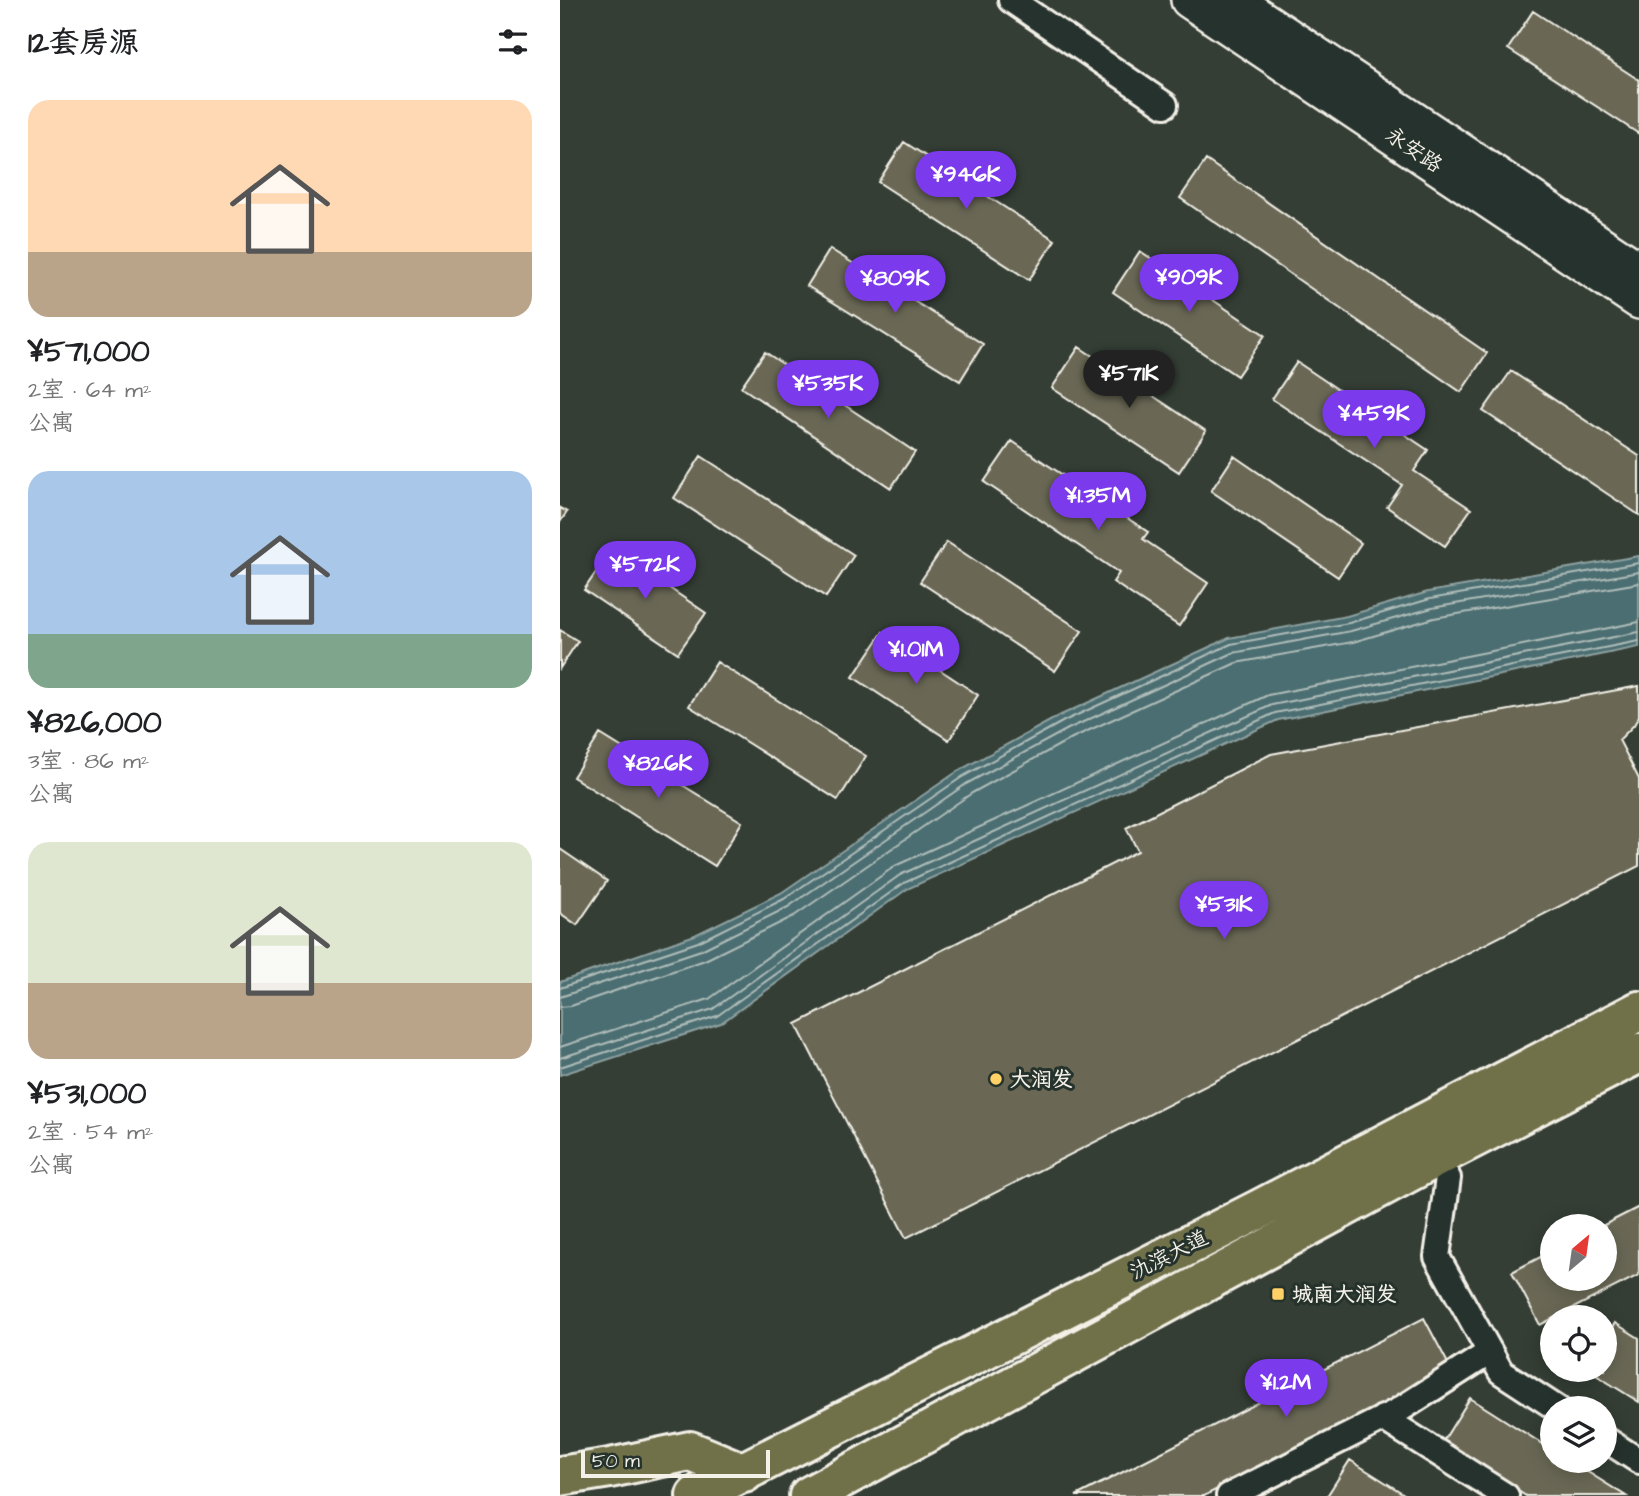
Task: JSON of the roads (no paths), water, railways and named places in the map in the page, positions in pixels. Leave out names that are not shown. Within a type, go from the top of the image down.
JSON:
[{"type":"main road","name":"氿滨大道","points":[[696,1496],[1639,1011]]},
{"type":"main road","name":"氿滨大道","points":[[814,1494],[1436,1158],[1639,1054]]},
{"type":"main road","points":[[560,1476],[690,1451],[744,1473]]},
{"type":"street","points":[[1011,0],[1165,105]]},
{"type":"street","name":"永安路","points":[[1189,0],[1639,302]]},
{"type":"street","name":"永安路","points":[[1234,0],[1639,271]]},
{"type":"street","points":[[1436,1158],[1448,1178],[1437,1257],[1501,1372],[1540,1397]]},
{"type":"street","points":[[1229,1496],[1383,1418],[1490,1352]]},
{"type":"street","points":[[1383,1418],[1507,1496]]},
{"type":"street","points":[[1617,1447],[1639,1461]]},
{"type":"water","points":[[1639,556],[1639,647],[1278,720],[907,889],[721,1023],[560,1075],[560,982],[695,935],[781,893],[958,771],[1061,715],[1229,638],[1347,616],[1428,592]]},
{"type":"place","name":"大润发","points":[[996,1079]]},
{"type":"place","name":"城南大润发","points":[[1278,1294]]}]
